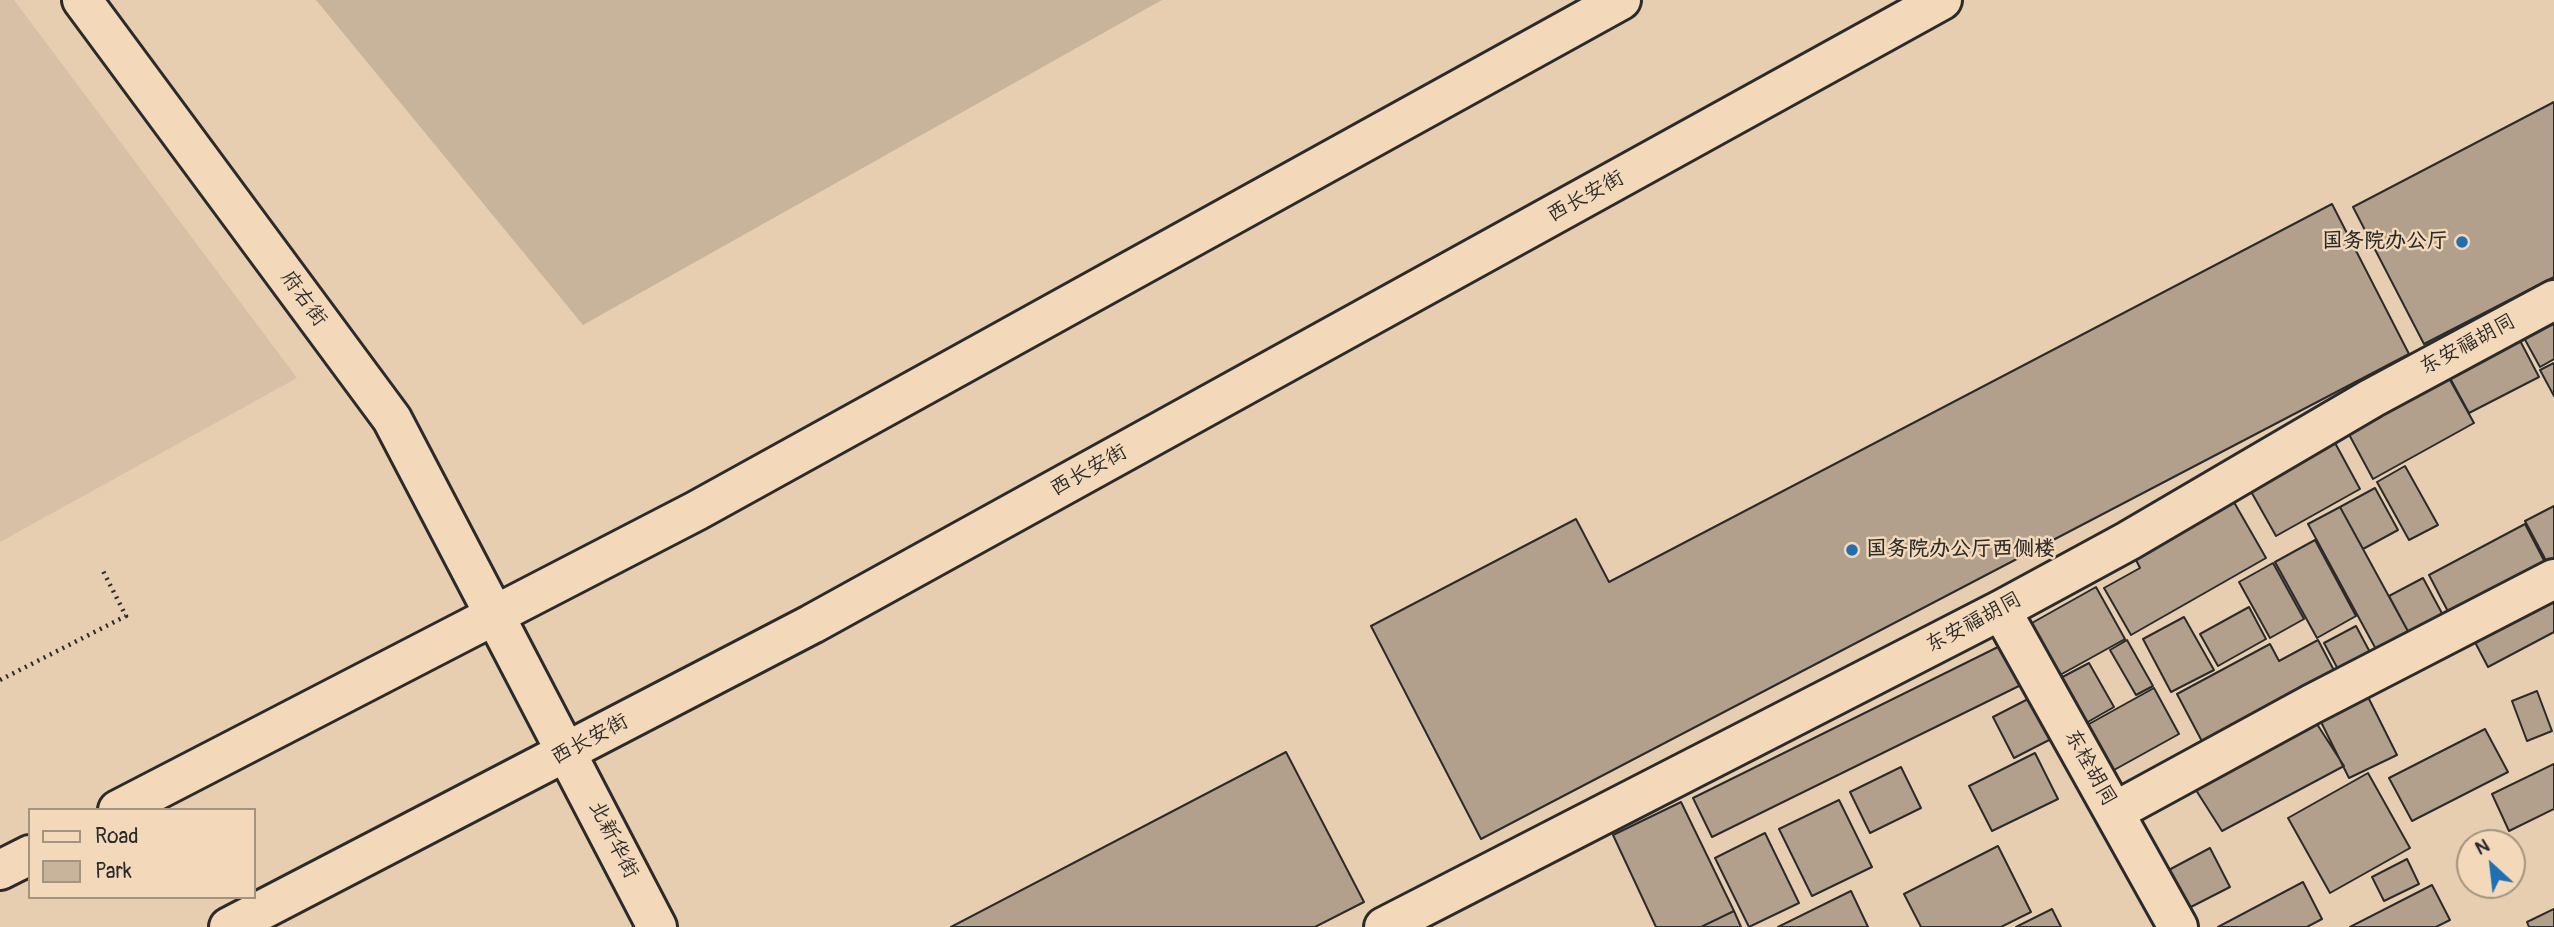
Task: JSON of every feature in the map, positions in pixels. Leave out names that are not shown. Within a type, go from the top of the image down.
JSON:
[{"type":"main road","name":"府右街","points":[[82,0],[392,419],[568,752]]},
{"type":"main road","points":[[122,808],[720,497],[1621,0]]},
{"type":"main road","name":"西长安街","points":[[229,927],[812,624],[1942,0]]},
{"type":"main road","name":"东安福胡同","points":[[1394,925],[2001,610],[2128,541],[2372,398],[2554,300]]},
{"type":"main road","points":[[2114,812],[2312,704],[2554,579]]},
{"type":"main road","name":"东栓胡同","points":[[2001,610],[2178,927]]},
{"type":"main road","name":"北新华街","points":[[568,752],[657,927]]},
{"type":"main road","points":[[0,870],[28,856]]},
{"type":"path","points":[[0,680],[126,616],[103,569]]},
{"type":"shaded area","points":[[0,0],[14,0],[297,378],[0,542]]},
{"type":"green space","points":[[316,0],[1162,0],[583,325]]},
{"type":"building","name":"国务院办公厅","points":[[2554,102],[2554,277],[2424,344],[2353,207]]},
{"type":"building","name":"国务院办公厅西侧楼","points":[[2332,204],[2409,354],[1481,839],[1371,626],[1576,519],[1609,582]]},
{"type":"building","points":[[2554,308],[2554,359],[2540,367],[2518,327]]},
{"type":"building","points":[[2515,331],[2539,377],[2469,413],[2444,367]]},
{"type":"building","points":[[2554,363],[2554,396],[2540,370]]},
{"type":"building","points":[[2445,371],[2474,423],[2373,479],[2345,427]]},
{"type":"building","points":[[2334,441],[2360,489],[2276,536],[2249,488]]},
{"type":"building","points":[[2405,466],[2438,525],[2409,540],[2377,482]]},
{"type":"building","points":[[2375,488],[2398,530],[2363,549],[2340,507]]},
{"type":"building","points":[[2231,497],[2266,558],[2131,635],[2104,588],[2140,568],[2132,552]]},
{"type":"building","points":[[2554,506],[2554,568],[2551,570],[2525,521]]},
{"type":"building","points":[[2340,507],[2410,635],[2378,653],[2308,524]]},
{"type":"building","points":[[2525,524],[2550,572],[2454,623],[2429,575]]},
{"type":"building","points":[[2315,540],[2356,616],[2317,638],[2275,562]]},
{"type":"building","points":[[2273,563],[2304,619],[2270,638],[2239,582]]},
{"type":"building","points":[[2423,578],[2444,617],[2410,635],[2389,596]]},
{"type":"building","points":[[2554,579],[2554,632],[2488,667],[2466,625]]},
{"type":"building","points":[[2096,587],[2125,639],[2051,680],[2023,628]]},
{"type":"building","points":[[2249,607],[2266,639],[2218,666],[2200,634]]},
{"type":"building","points":[[2184,617],[2214,670],[2171,692],[2143,639]]},
{"type":"building","points":[[2356,626],[2372,656],[2340,673],[2324,643]]},
{"type":"building","points":[[2127,640],[2153,686],[2136,695],[2110,650]]},
{"type":"building","points":[[2318,640],[2337,676],[2205,747],[2177,694],[2270,644],[2279,661]]},
{"type":"building","points":[[2004,644],[2023,684],[1712,837],[1693,798]]},
{"type":"building","points":[[2089,663],[2114,707],[2079,727],[2053,682]]},
{"type":"building","points":[[2360,681],[2397,755],[2349,778],[2312,704]]},
{"type":"building","points":[[2154,688],[2179,734],[2105,775],[2080,729]]},
{"type":"building","points":[[2537,691],[2552,731],[2527,741],[2512,701]]},
{"type":"building","points":[[2030,698],[2051,739],[2014,758],[1993,717]]},
{"type":"building","points":[[2315,721],[2344,766],[2222,831],[2194,787]]},
{"type":"building","points":[[2485,729],[2508,772],[2412,821],[2389,778]]},
{"type":"building","points":[[1286,752],[1364,902],[1315,927],[951,927]]},
{"type":"building","points":[[2035,753],[2058,799],[1992,831],[1969,786]]},
{"type":"building","points":[[2554,764],[2554,809],[2513,829],[2508,829],[2492,794]]},
{"type":"building","points":[[1901,767],[1921,808],[1870,833],[1850,792]]},
{"type":"building","points":[[2368,773],[2410,848],[2330,893],[2288,818]]},
{"type":"building","points":[[1839,800],[1872,867],[1812,896],[1779,829]]},
{"type":"building","points":[[1681,802],[1734,911],[1701,927],[1656,927],[1613,835]]},
{"type":"building","points":[[1765,833],[1799,903],[1749,927],[1715,858]]},
{"type":"building","points":[[1998,846],[2031,912],[2001,927],[1921,927],[1904,894]]},
{"type":"building","points":[[2210,848],[2230,887],[2185,910],[2165,872]]},
{"type":"building","points":[[2407,859],[2419,884],[2384,901],[2372,877]]},
{"type":"building","points":[[2303,882],[2322,919],[2307,927],[2218,927]]},
{"type":"building","points":[[2432,885],[2450,920],[2436,927],[2350,927]]},
{"type":"building","points":[[1851,891],[1868,927],[1778,927]]},
{"type":"building","points":[[2052,909],[2061,927],[2016,927]]},
{"type":"building","points":[[2554,909],[2554,927],[2529,927],[2527,922]]},
{"type":"building","points":[[1734,911],[1741,927],[1701,927]]},
{"type":"place","name":"国务院办公厅","points":[[2462,242]]},
{"type":"place","name":"国务院办公厅西侧楼","points":[[1852,550]]}]
